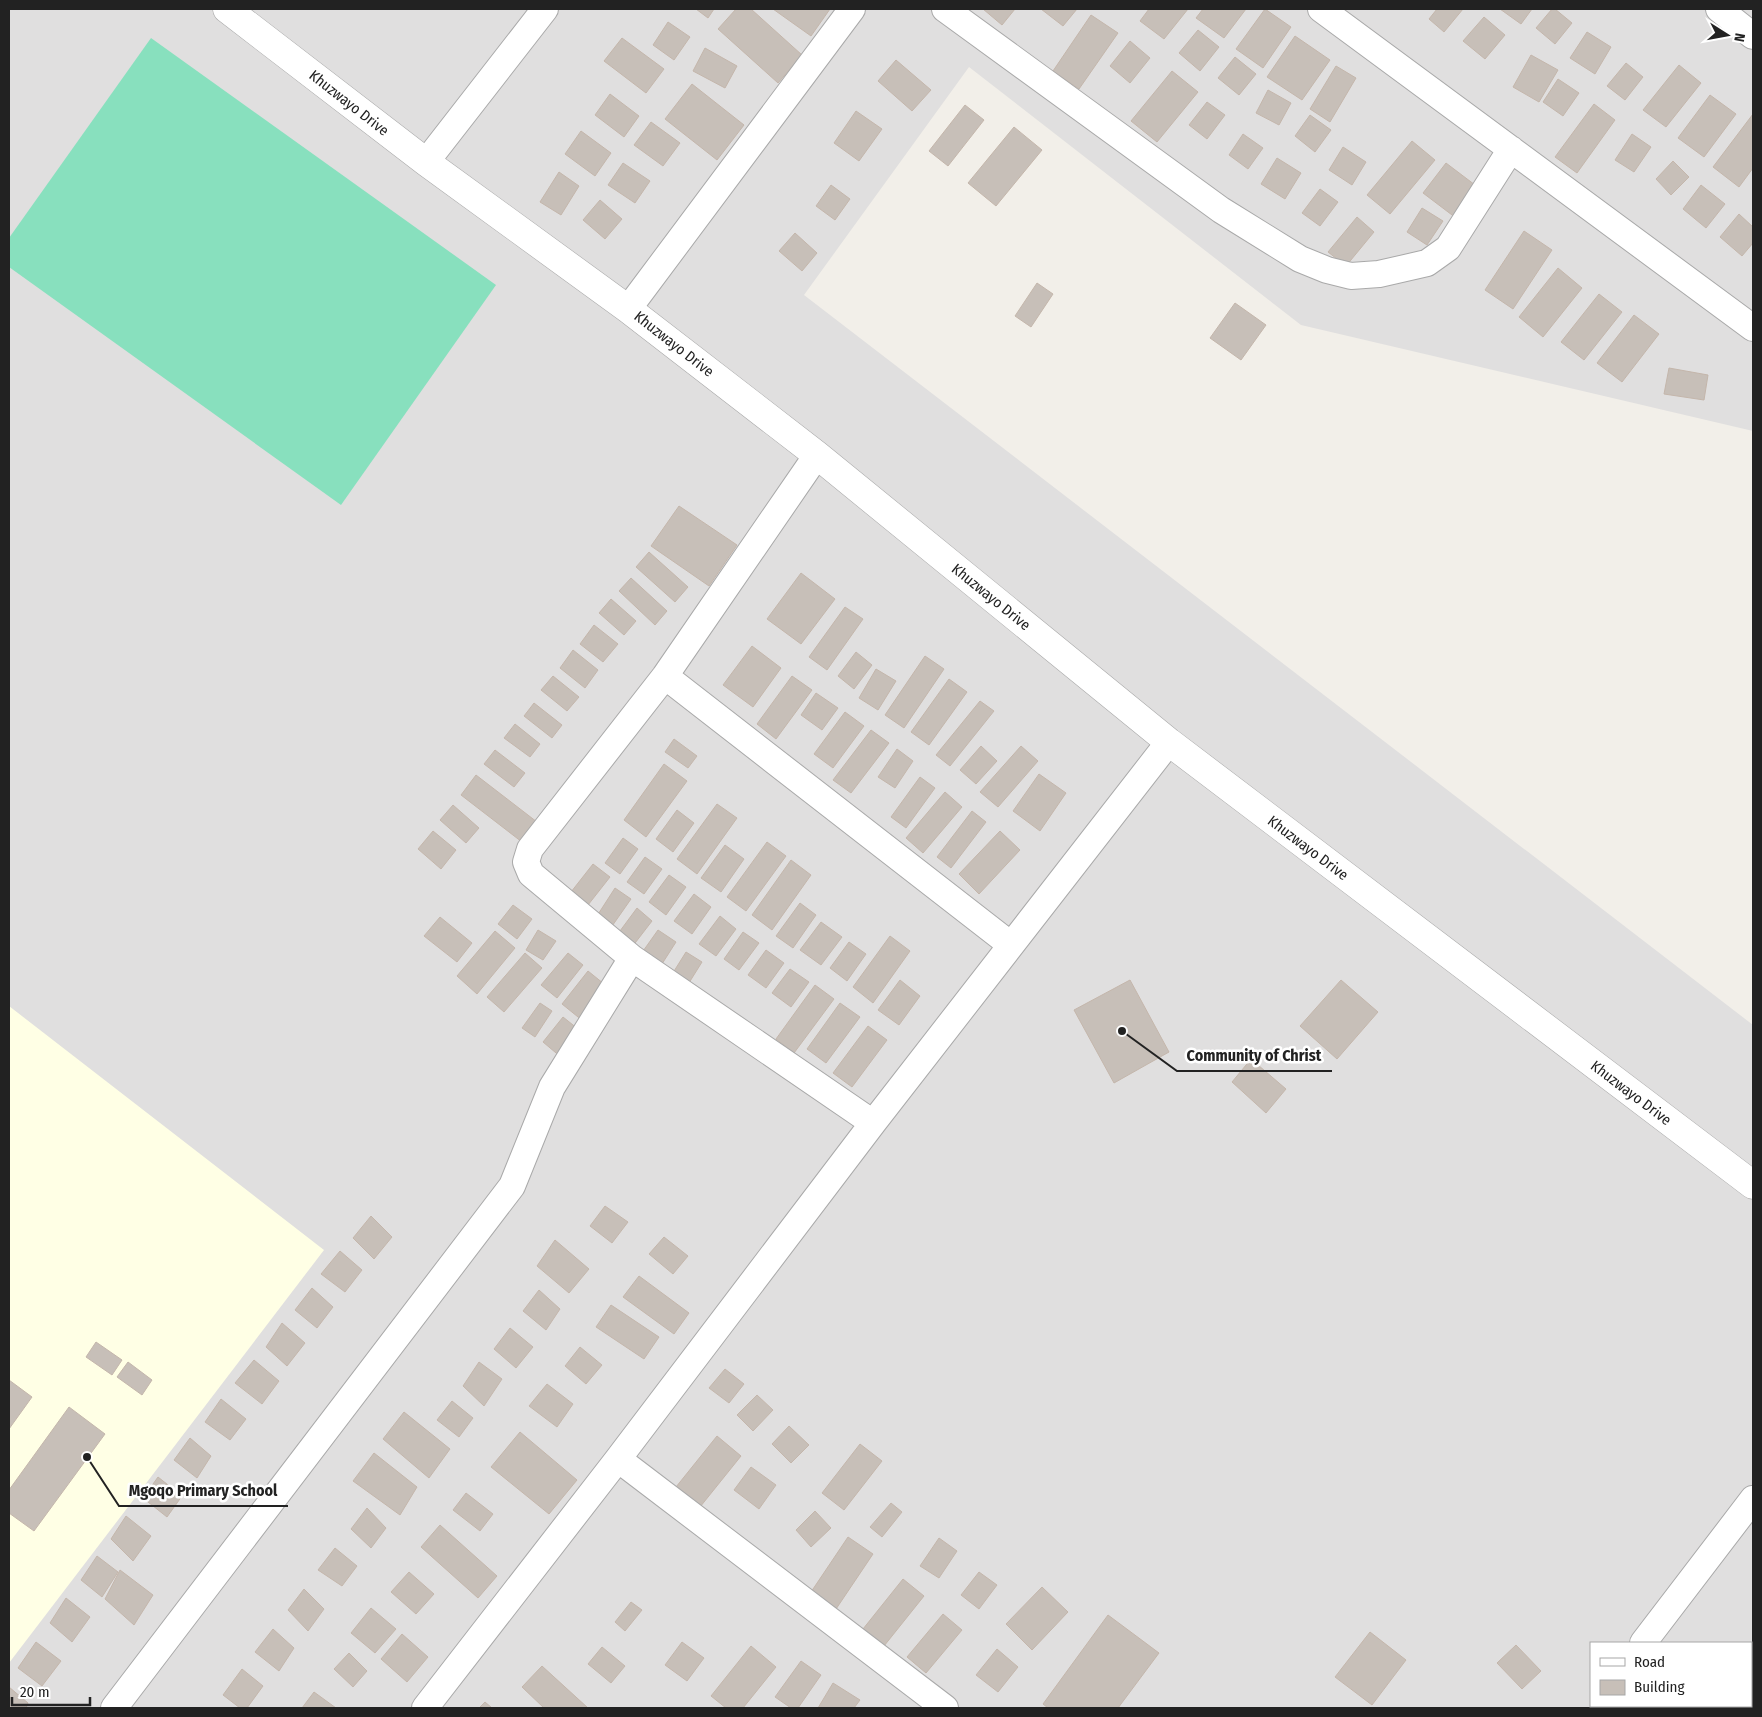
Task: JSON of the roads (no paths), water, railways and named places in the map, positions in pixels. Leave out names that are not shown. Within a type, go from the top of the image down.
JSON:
[{"type":"street","name":"Khuzwayo Drive","points":[[227,9],[426,162],[628,309],[817,455],[1169,742],[1753,1185]]},
{"type":"street","points":[[426,162],[546,9]]},
{"type":"street","points":[[628,309],[852,9]]},
{"type":"street","points":[[945,9],[1221,210],[1300,259],[1327,270],[1351,276],[1379,274],[1427,263],[1448,248],[1511,149]]},
{"type":"street","points":[[1321,9],[1753,328]]},
{"type":"street","points":[[1719,9],[1753,36]]},
{"type":"street","points":[[817,455],[665,676],[526,857],[527,867],[531,874],[632,958],[873,1123]]},
{"type":"street","points":[[665,676],[1011,945]]},
{"type":"street","points":[[425,1708],[618,1459],[873,1123],[1169,742]]},
{"type":"street","points":[[114,1708],[512,1186],[552,1087],[632,958]]},
{"type":"street","points":[[618,1459],[945,1708]]},
{"type":"street","points":[[1644,1642],[1753,1499]]},
{"type":"place","name":"Community of Christ","points":[[1122,1031]]},
{"type":"place","name":"Mgoqo Primary School","points":[[87,1457]]}]
